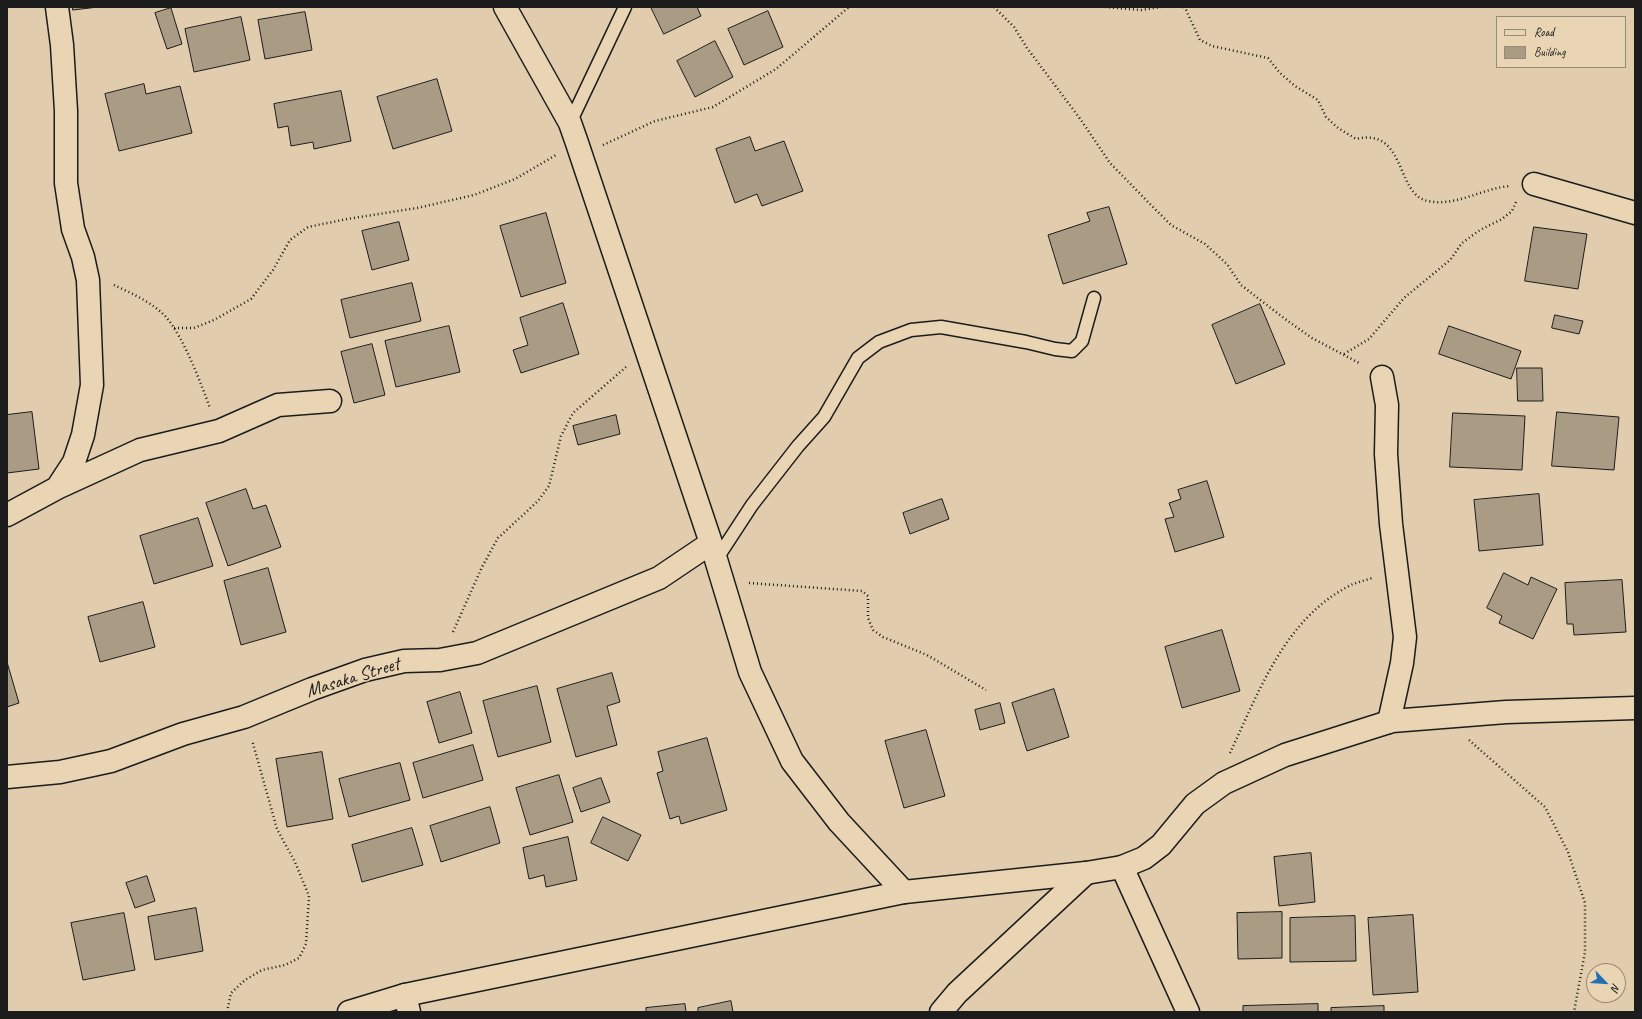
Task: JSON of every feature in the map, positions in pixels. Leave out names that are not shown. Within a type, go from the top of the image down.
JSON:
[{"type":"street","points":[[57,7],[62,45],[66,111],[66,183],[73,229],[86,271],[92,385],[83,435],[74,462],[57,488]]},
{"type":"street","points":[[505,7],[570,123],[713,551],[750,672],[792,761],[839,822],[904,892]]},
{"type":"street","points":[[1529,184],[1635,213]]},
{"type":"street","points":[[1382,377],[1387,405],[1386,454],[1405,637],[1402,663],[1388,722]]},
{"type":"street","points":[[7,515],[57,488],[140,450],[219,431],[278,405],[330,401]]},
{"type":"street","name":"Masaka Street","points":[[7,777],[60,772],[111,761],[182,734],[244,717],[312,689],[365,670],[404,661],[440,660],[477,653],[624,594],[713,551]]},
{"type":"street","points":[[349,1012],[407,1004],[904,892],[1086,873],[1122,867],[1144,858],[1161,845],[1195,804],[1224,783],[1285,755],[1388,722],[1506,712],[1635,708]]},
{"type":"street","points":[[1122,867],[1188,1012]]},
{"type":"street","points":[[941,1012],[957,993],[1086,873]]},
{"type":"lane","points":[[570,123],[625,7]]},
{"type":"lane","points":[[713,551],[752,505],[798,446],[824,417],[858,358],[880,342],[911,330],[941,327],[1026,342],[1055,349],[1072,350],[1082,341],[1094,298]]},
{"type":"path","points":[[174,328],[194,328],[214,320],[251,299],[273,270],[290,240],[308,227],[346,218],[417,208],[474,195],[515,179],[579,150],[655,121],[713,107],[776,69],[849,7]]},
{"type":"path","points":[[994,7],[1014,27],[1027,48],[1081,120],[1110,163],[1172,225],[1204,244],[1227,264],[1241,285],[1285,319],[1312,338],[1344,354],[1382,377]]},
{"type":"path","points":[[1105,7],[1141,10],[1161,7]]},
{"type":"path","points":[[1182,7],[1186,10],[1200,40],[1212,46],[1268,58],[1280,73],[1295,86],[1318,100],[1326,117],[1338,128],[1356,139],[1368,136],[1382,141],[1399,161],[1404,175],[1414,194],[1427,201],[1448,201],[1505,186],[1529,184]]},
{"type":"path","points":[[1344,354],[1369,339],[1404,298],[1450,260],[1462,243],[1480,230],[1502,219],[1512,211],[1529,184]]},
{"type":"path","points":[[86,271],[137,296],[165,316],[174,328],[203,390],[219,431]]},
{"type":"path","points":[[440,660],[482,567],[498,538],[538,501],[549,486],[561,436],[573,413],[646,350]]},
{"type":"path","points":[[1212,791],[1278,654],[1306,618],[1329,598],[1350,586],[1397,570]]},
{"type":"path","points":[[722,581],[862,591],[868,596],[868,618],[873,630],[884,637],[927,655],[986,690]]},
{"type":"path","points":[[227,1012],[231,993],[245,980],[262,970],[285,965],[299,958],[306,944],[309,896],[295,862],[277,829],[244,717]]},
{"type":"path","points":[[1444,717],[1545,807],[1568,852],[1585,903],[1585,952],[1574,1012]]},
{"type":"building","points":[[73,7],[98,7],[73,10]]},
{"type":"building","points":[[651,7],[697,7],[701,16],[664,34]]},
{"type":"building","points":[[171,8],[182,44],[167,49],[155,13]]},
{"type":"building","points":[[768,11],[783,47],[744,65],[728,29]]},
{"type":"building","points":[[305,12],[312,50],[265,59],[258,20]]},
{"type":"building","points":[[241,17],[250,60],[194,72],[185,29]]},
{"type":"building","points":[[715,41],[733,77],[695,97],[677,61]]},
{"type":"building","points":[[437,79],[452,131],[393,149],[377,97]]},
{"type":"building","points":[[144,84],[146,94],[180,86],[192,133],[119,151],[105,94]]},
{"type":"building","points":[[341,91],[351,141],[314,149],[313,142],[291,146],[288,126],[278,128],[274,104]]},
{"type":"building","points":[[750,137],[755,151],[784,141],[803,191],[762,206],[757,194],[735,203],[716,149]]},
{"type":"building","points":[[1109,207],[1127,264],[1063,284],[1048,235],[1090,221],[1087,213]]},
{"type":"building","points":[[546,213],[566,283],[521,297],[500,226]]},
{"type":"building","points":[[399,222],[409,260],[372,270],[362,231]]},
{"type":"building","points":[[1534,227],[1587,234],[1578,289],[1525,281]]},
{"type":"building","points":[[412,283],[421,321],[350,338],[341,300]]},
{"type":"building","points":[[563,303],[579,354],[521,373],[513,350],[528,345],[520,318]]},
{"type":"building","points":[[1260,304],[1285,364],[1236,384],[1212,325]]},
{"type":"building","points":[[1555,315],[1583,321],[1579,334],[1552,328]]},
{"type":"building","points":[[449,326],[460,372],[396,387],[385,341]]},
{"type":"building","points":[[1449,326],[1521,351],[1511,379],[1439,354]]},
{"type":"building","points":[[372,344],[385,395],[354,403],[341,352]]},
{"type":"building","points":[[1517,368],[1542,368],[1543,401],[1518,401]]},
{"type":"building","points":[[32,412],[39,469],[7,473],[7,415]]},
{"type":"building","points":[[1557,412],[1619,417],[1614,470],[1552,466]]},
{"type":"building","points":[[1453,413],[1525,416],[1522,470],[1450,467]]},
{"type":"building","points":[[616,415],[620,434],[578,445],[573,426]]},
{"type":"building","points":[[1207,481],[1224,537],[1175,552],[1165,519],[1174,517],[1169,503],[1181,499],[1178,490]]},
{"type":"building","points":[[246,489],[253,509],[266,505],[281,547],[228,566],[206,503]]},
{"type":"building","points":[[1539,494],[1543,545],[1479,551],[1474,500]]},
{"type":"building","points":[[942,499],[949,519],[910,534],[903,513]]},
{"type":"building","points":[[198,518],[213,566],[154,584],[140,536]]},
{"type":"building","points":[[268,568],[286,632],[241,645],[224,581]]},
{"type":"building","points":[[1504,573],[1528,585],[1531,577],[1557,589],[1533,639],[1499,623],[1502,616],[1487,608]]},
{"type":"building","points":[[1622,580],[1626,632],[1574,635],[1573,624],[1567,624],[1565,583]]},
{"type":"building","points":[[143,602],[155,647],[100,662],[88,617]]},
{"type":"building","points":[[1222,630],[1240,691],[1182,708],[1165,647]]},
{"type":"building","points":[[7,662],[19,703],[7,707]]},
{"type":"building","points":[[612,673],[620,702],[607,706],[617,745],[576,757],[557,689]]},
{"type":"building","points":[[537,686],[551,742],[498,757],[483,701]]},
{"type":"building","points":[[1054,689],[1069,737],[1027,751],[1012,703]]},
{"type":"building","points":[[460,692],[472,733],[439,743],[427,702]]},
{"type":"building","points":[[1000,703],[1005,723],[980,730],[975,710]]},
{"type":"building","points":[[926,730],[945,796],[904,808],[885,741]]},
{"type":"building","points":[[707,738],[727,810],[681,824],[679,816],[670,819],[657,773],[663,771],[658,752]]},
{"type":"building","points":[[473,745],[483,780],[423,798],[413,763]]},
{"type":"building","points":[[322,752],[333,819],[287,827],[276,759]]},
{"type":"building","points":[[400,763],[410,800],[349,817],[339,779]]},
{"type":"building","points":[[559,775],[573,822],[530,835],[516,788]]},
{"type":"building","points":[[601,778],[610,802],[581,812],[573,788]]},
{"type":"building","points":[[490,807],[500,843],[441,862],[430,826]]},
{"type":"building","points":[[603,817],[641,835],[628,861],[591,843]]},
{"type":"building","points":[[412,828],[423,865],[362,882],[352,845]]},
{"type":"building","points":[[568,837],[577,880],[546,887],[544,875],[529,879],[523,848]]},
{"type":"building","points":[[1311,853],[1315,902],[1279,906],[1274,857]]},
{"type":"building","points":[[147,876],[155,901],[135,908],[126,883]]},
{"type":"building","points":[[196,908],[203,951],[155,960],[148,917]]},
{"type":"building","points":[[1282,912],[1282,958],[1238,959],[1237,913]]},
{"type":"building","points":[[124,913],[135,970],[83,980],[71,923]]},
{"type":"building","points":[[1413,915],[1418,992],[1373,995],[1368,918]]},
{"type":"building","points":[[1355,916],[1356,961],[1290,962],[1290,918]]},
{"type":"building","points":[[731,1001],[733,1012],[698,1012],[698,1008]]},
{"type":"building","points":[[685,1004],[686,1012],[646,1012],[646,1008]]},
{"type":"building","points":[[1318,1004],[1318,1012],[1243,1012],[1243,1006]]},
{"type":"building","points":[[1384,1006],[1384,1012],[1331,1012],[1331,1008]]}]
